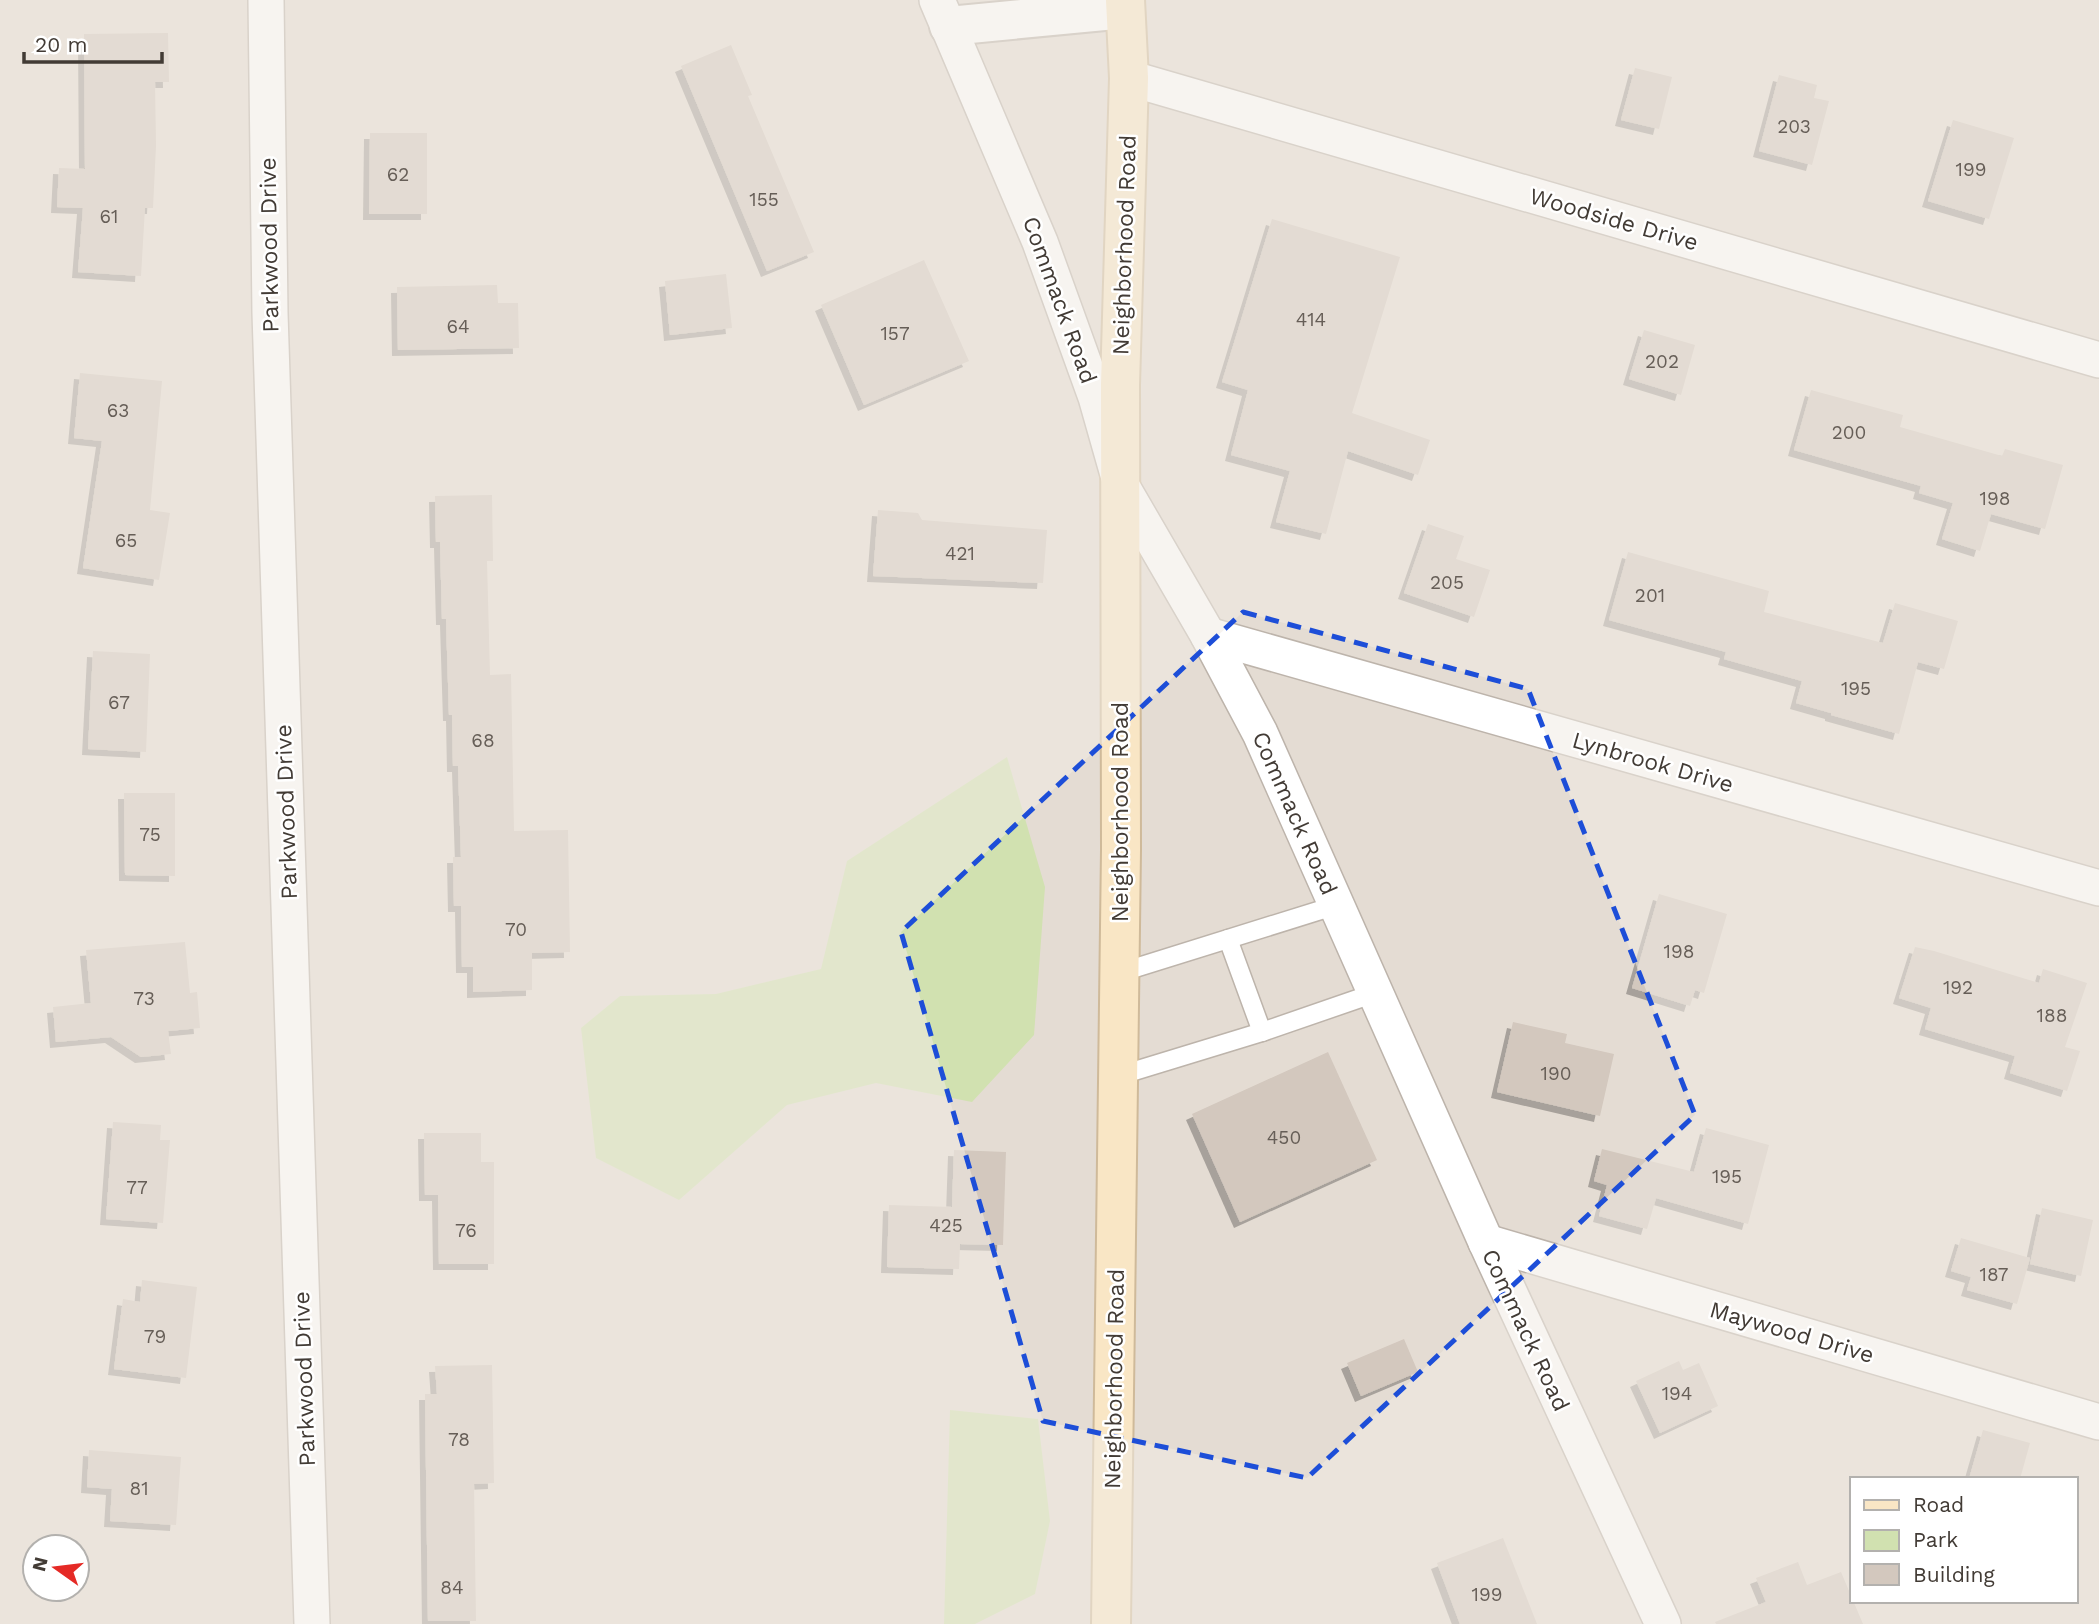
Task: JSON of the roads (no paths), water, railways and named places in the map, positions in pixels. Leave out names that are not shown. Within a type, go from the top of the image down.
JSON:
[{"type":"main road","name":"Neighborhood Road","points":[[1111,1624],[1119,973],[1120,385],[1129,79],[1125,5]]},
{"type":"street","name":"Parkwood Drive","points":[[266,0],[270,313],[312,1624]]},
{"type":"street","points":[[943,13],[1125,5]]},
{"type":"street","name":"Commack Road","points":[[943,13],[1040,242],[1098,404],[1121,485],[1208,635],[1260,733],[1486,1242],[1663,1624]]},
{"type":"street","name":"Woodside Drive","points":[[1129,79],[2099,360]]},
{"type":"street","name":"Lynbrook Drive","points":[[1208,635],[2099,888]]},
{"type":"street","name":"Maywood Drive","points":[[1486,1242],[2099,1422]]},
{"type":"lane","points":[[1119,973],[1337,905]]},
{"type":"lane","points":[[1228,939],[1262,1032]]},
{"type":"lane","points":[[1118,1076],[1262,1032],[1375,993]]}]
